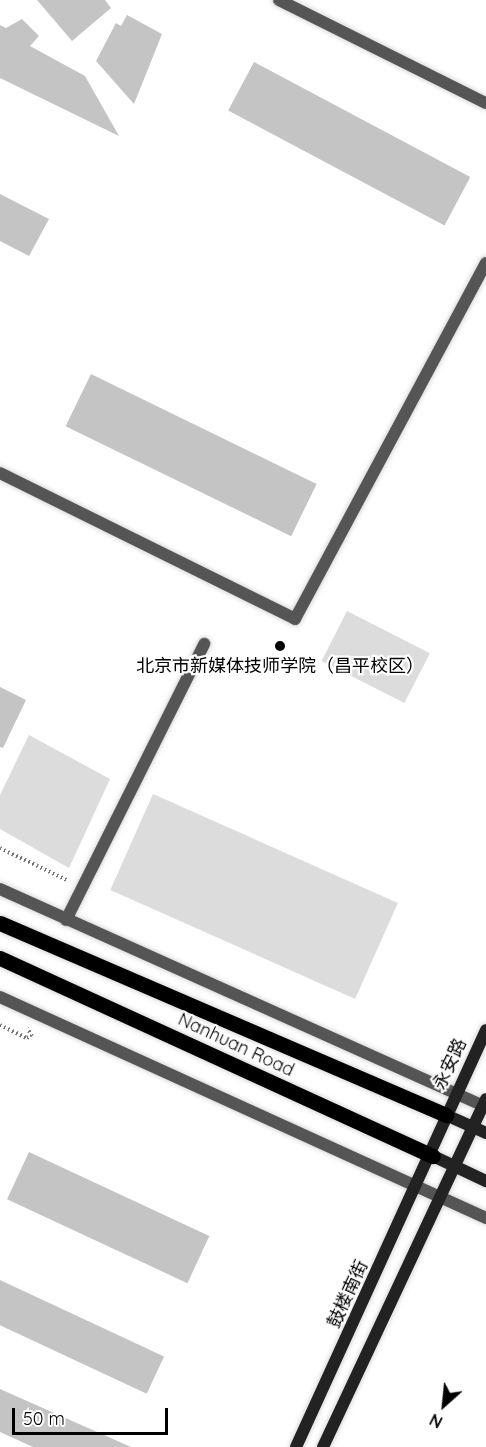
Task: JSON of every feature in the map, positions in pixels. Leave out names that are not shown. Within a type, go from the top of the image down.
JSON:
[{"type":"main road","name":"Nanhuan Road","points":[[0,922],[446,1115]]},
{"type":"main road","name":"Nanhuan Road","points":[[0,958],[486,1181]]},
{"type":"main road","name":"永安路","points":[[433,1156],[455,1093],[486,1030]]},
{"type":"main road","points":[[323,1447],[456,1167],[472,1127],[485,1104]]},
{"type":"main road","points":[[446,1115],[486,1133]]},
{"type":"main road","name":"鼓楼南街","points":[[296,1447],[433,1156]]},
{"type":"street","points":[[282,1],[486,103]]},
{"type":"street","points":[[0,474],[295,619],[486,263]]},
{"type":"street","points":[[66,920],[204,644]]},
{"type":"street","points":[[0,889],[455,1093],[485,1104]]},
{"type":"street","points":[[0,996],[486,1218]]},
{"type":"path","points":[[0,848],[69,881]]},
{"type":"path","points":[[0,1025],[27,1038],[32,1036],[17,1022]]},
{"type":"shaded area","points":[[347,611],[430,653],[404,703],[322,661]]},
{"type":"shaded area","points":[[29,735],[110,779],[69,868],[0,829],[0,795]]},
{"type":"shaded area","points":[[153,794],[398,903],[355,999],[110,890]]},
{"type":"building","points":[[37,0],[105,0],[111,8],[72,41]]},
{"type":"building","points":[[127,15],[162,34],[134,104],[96,61],[116,23],[121,26]]},
{"type":"building","points":[[22,19],[39,36],[30,46],[85,76],[119,136],[0,78],[0,25],[6,28]]},
{"type":"building","points":[[254,62],[470,177],[445,226],[228,111]]},
{"type":"building","points":[[0,194],[49,219],[29,256],[0,241]]},
{"type":"building","points":[[91,374],[317,484],[291,536],[66,426]]},
{"type":"building","points":[[0,687],[26,700],[3,748],[0,747]]},
{"type":"building","points":[[29,1152],[209,1236],[187,1283],[7,1199]]},
{"type":"building","points":[[0,1280],[164,1356],[147,1394],[0,1325]]},
{"type":"building","points":[[0,1389],[131,1447],[33,1447],[0,1432]]},
{"type":"place","name":"北京市新媒体技师学院（昌平校区）","points":[[280,646]]}]
